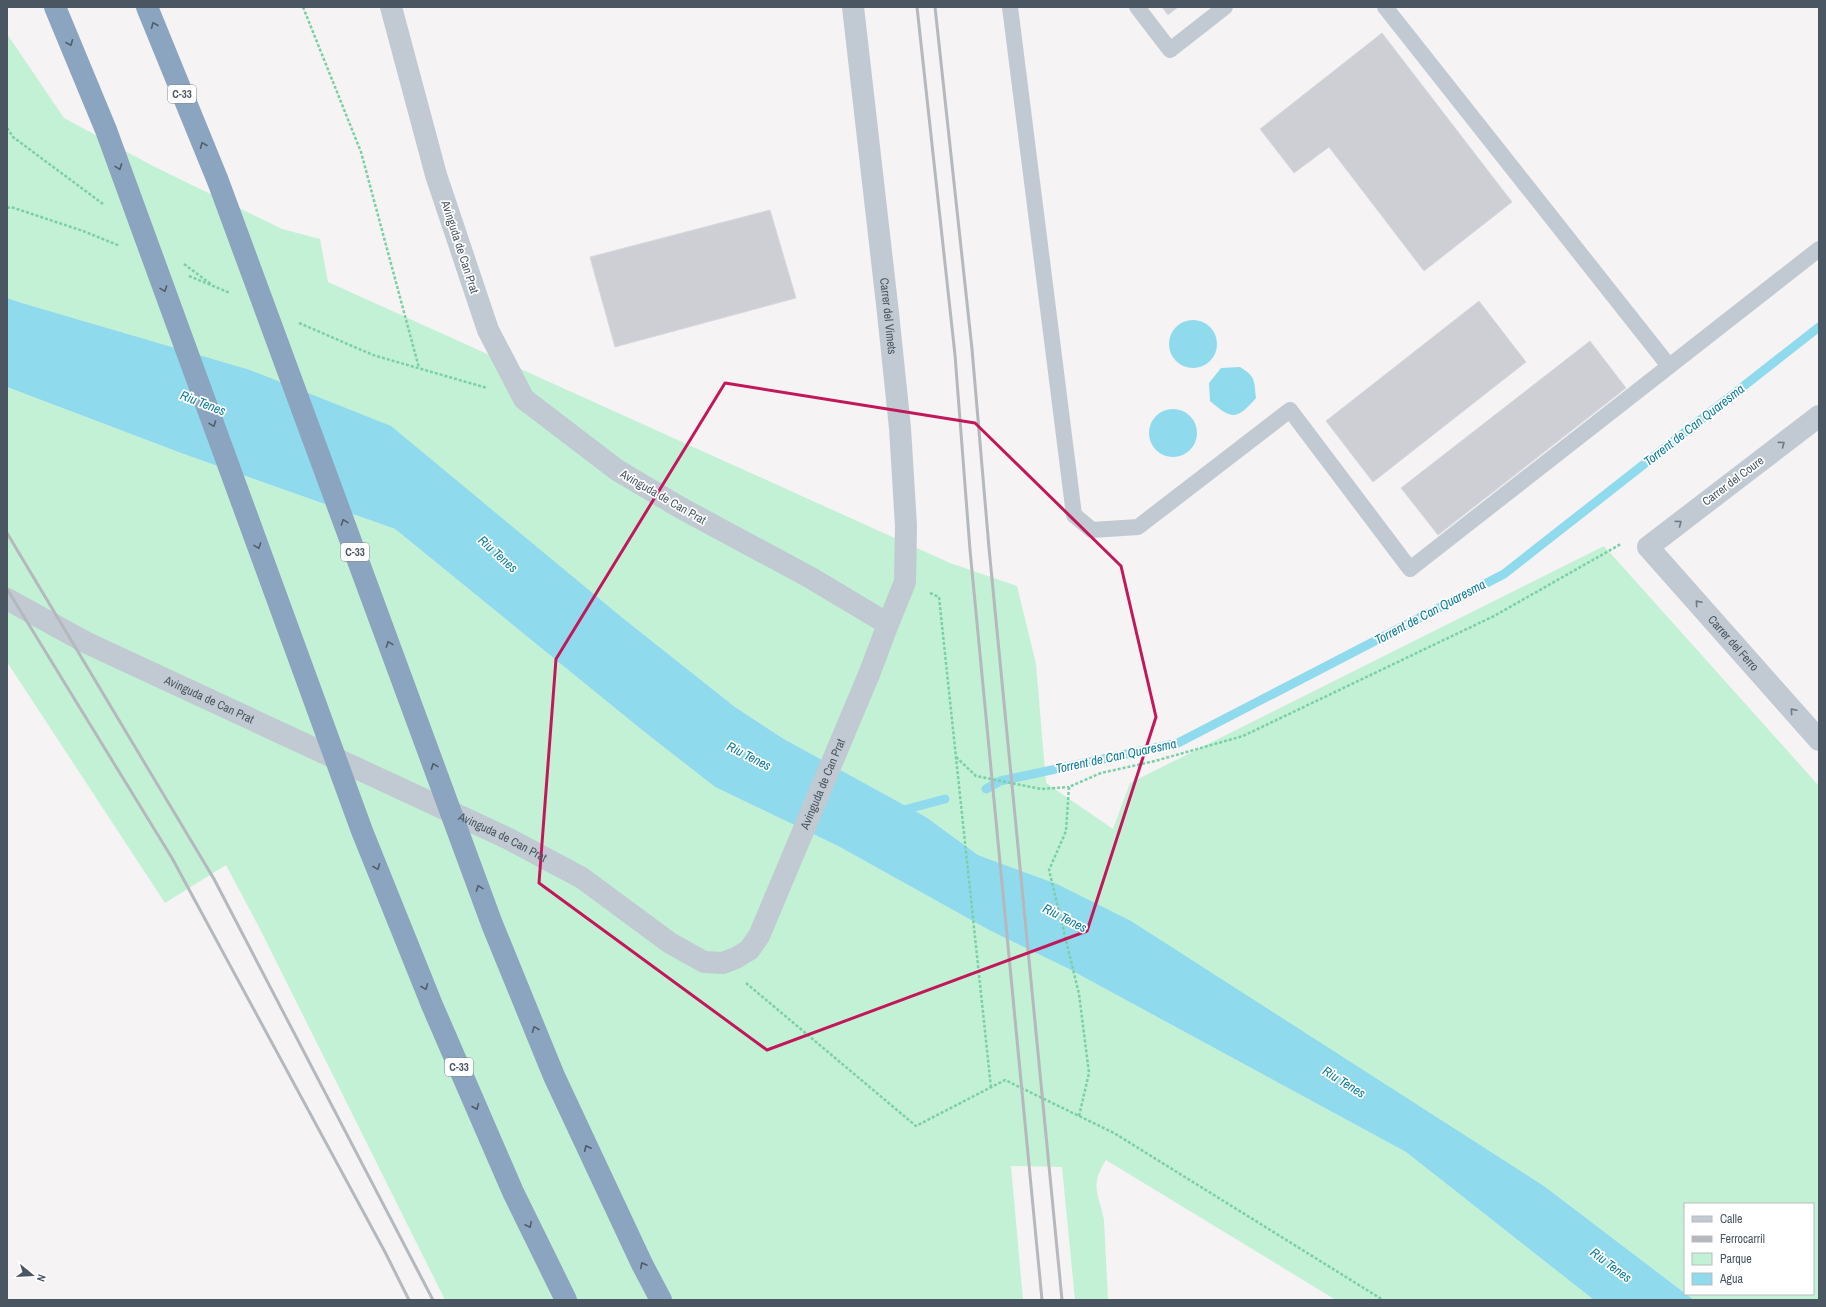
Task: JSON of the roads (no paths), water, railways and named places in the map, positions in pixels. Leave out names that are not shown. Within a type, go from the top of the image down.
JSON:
[{"type":"highway","name":"C-33","points":[[56,7],[106,130],[362,830],[432,1005],[513,1192],[566,1300]]},
{"type":"highway","name":"C-33","points":[[146,7],[218,181],[492,924],[554,1076],[642,1264],[661,1300]]},
{"type":"street","name":"Avinguda de Can Prat","points":[[7,598],[85,642],[508,839],[582,878],[670,943],[704,962],[722,963],[736,958],[749,950],[759,936],[870,672],[888,624],[811,578],[681,508],[617,470],[524,400],[488,330],[436,175],[391,7]]},
{"type":"street","name":"Carrer del Vimets","points":[[853,7],[900,428],[906,526],[905,582],[888,624]]},
{"type":"street","name":"Carrer del Coure","points":[[1648,547],[1819,416]]},
{"type":"street","name":"Carrer del Ferro","points":[[1648,547],[1819,740]]},
{"type":"lane","points":[[1010,7],[1074,514],[1092,530],[1138,527],[1290,410],[1410,569],[1819,249]]},
{"type":"lane","points":[[1137,7],[1170,50],[1225,7]]},
{"type":"lane","points":[[1385,7],[1670,366]]},
{"type":"water","name":"Riu Tenes","points":[[7,298],[250,370],[391,426],[619,615],[735,707],[784,739],[926,817],[978,855],[1057,884],[1131,921],[1544,1186],[1684,1292],[1684,1295],[1687,1295],[1694,1300],[1594,1300],[1406,1152],[1067,968],[989,930],[838,846],[715,787],[642,730],[395,529],[181,453],[7,387]]},
{"type":"water","points":[[1193,320],[1202,322],[1210,327],[1215,335],[1217,344],[1215,353],[1210,361],[1202,366],[1193,368],[1184,366],[1176,361],[1171,353],[1169,344],[1171,335],[1176,327],[1184,322]]},
{"type":"water","points":[[1240,367],[1252,376],[1256,398],[1239,414],[1234,415],[1224,412],[1210,401],[1209,383],[1221,368]]},
{"type":"water","points":[[1173,409],[1182,411],[1190,416],[1195,424],[1197,433],[1195,442],[1190,450],[1182,455],[1173,457],[1164,455],[1156,450],[1151,442],[1149,433],[1151,424],[1156,416],[1164,411]]},
{"type":"waterway","name":"Torrent de Can Quaresma","points":[[986,789],[1000,781],[1178,743],[1504,574],[1819,327]]},
{"type":"waterway","name":"Torrent de Can Quaresma","points":[[900,811],[945,799]]},
{"type":"railway","points":[[917,7],[955,355],[970,550],[1042,1300]]},
{"type":"railway","points":[[935,7],[972,349],[989,548],[1062,1300]]},
{"type":"railway","points":[[7,533],[214,879],[433,1300]]},
{"type":"railway","points":[[7,589],[172,858],[385,1252],[409,1300]]}]
